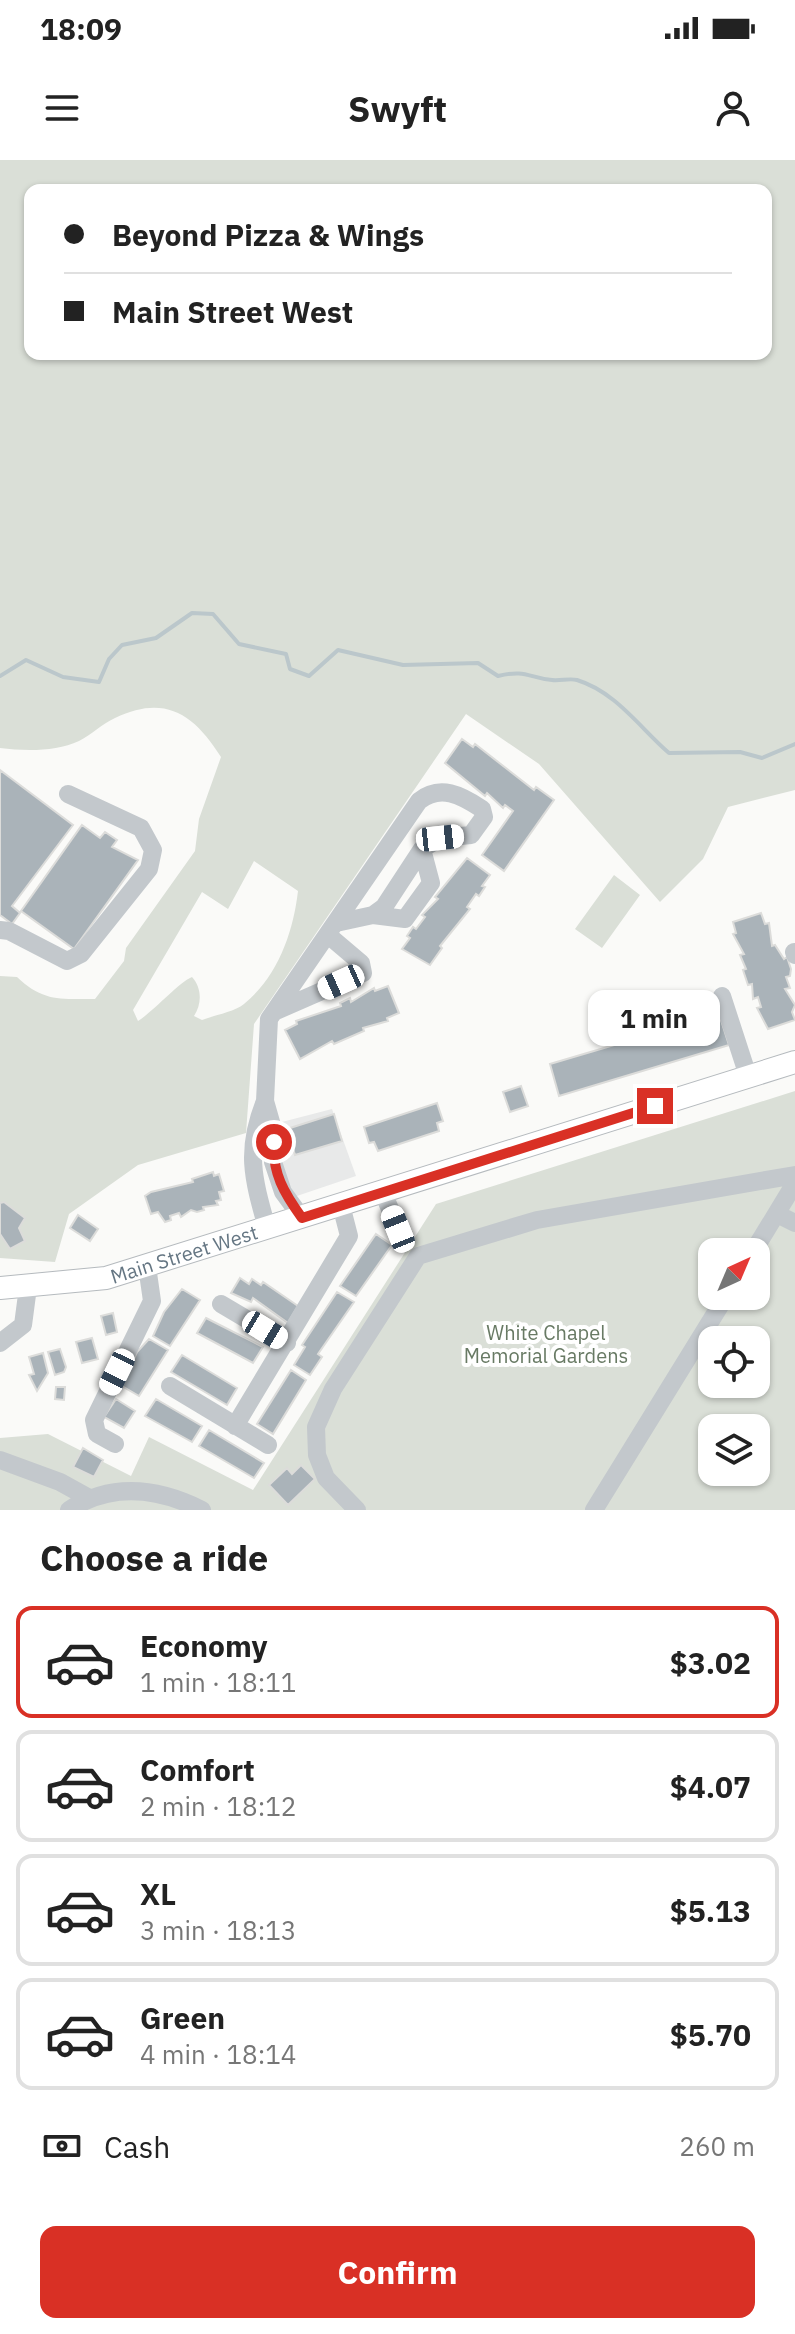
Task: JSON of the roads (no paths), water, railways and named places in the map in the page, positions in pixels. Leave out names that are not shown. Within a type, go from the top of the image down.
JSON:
[{"type":"main road","name":"Main Street West","points":[[0,1288],[106,1278],[795,1062]]},
{"type":"street","points":[[437,791],[477,817]]},
{"type":"street","points":[[302,1218],[283,1192],[273,1162],[273,1129],[265,1101],[269,1019],[419,801],[437,791],[468,800],[482,809],[484,817],[471,835],[440,838],[422,849],[384,907],[373,915],[332,929]]},
{"type":"street","points":[[0,930],[9,931],[67,961],[81,954],[149,869],[153,850],[141,828],[68,794]]},
{"type":"street","points":[[274,1012],[363,973],[361,963],[332,929]]},
{"type":"street","points":[[320,992],[327,983],[352,970]]},
{"type":"street","points":[[722,996],[748,1076]]},
{"type":"street","points":[[265,1101],[254,1127],[251,1164],[267,1228]]},
{"type":"street","points":[[355,1509],[326,1478],[317,1455],[316,1427],[333,1389],[418,1256],[537,1220],[795,1175]]},
{"type":"street","points":[[762,1238],[795,1183]]},
{"type":"street","points":[[383,1192],[398,1229]]},
{"type":"street","points":[[235,1426],[349,1236],[341,1205]]},
{"type":"street","points":[[777,1214],[795,1223]]},
{"type":"street","points":[[115,1444],[97,1434],[94,1420],[152,1301],[147,1266]]},
{"type":"street","points":[[0,1343],[23,1325],[28,1287]]},
{"type":"street","points":[[221,1304],[287,1343]]},
{"type":"street","points":[[594,1510],[717,1310]]},
{"type":"street","points":[[170,1386],[268,1445]]},
{"type":"street","points":[[0,1460],[60,1482],[89,1498]]},
{"type":"street","points":[[69,1510],[89,1498],[120,1491],[156,1491],[202,1510]]},
{"type":"waterway","points":[[0,676],[26,660],[63,677],[99,682],[109,659],[122,645],[156,638],[192,613],[213,614],[239,644],[286,654],[290,669],[309,676],[338,650],[403,665],[478,663],[498,676],[522,674],[552,680],[574,679],[591,686],[616,702],[669,753],[740,752],[762,758],[795,744]]},
{"type":"park label","name":"White Chapel Memorial Gardens","points":[[546,1344]]}]
